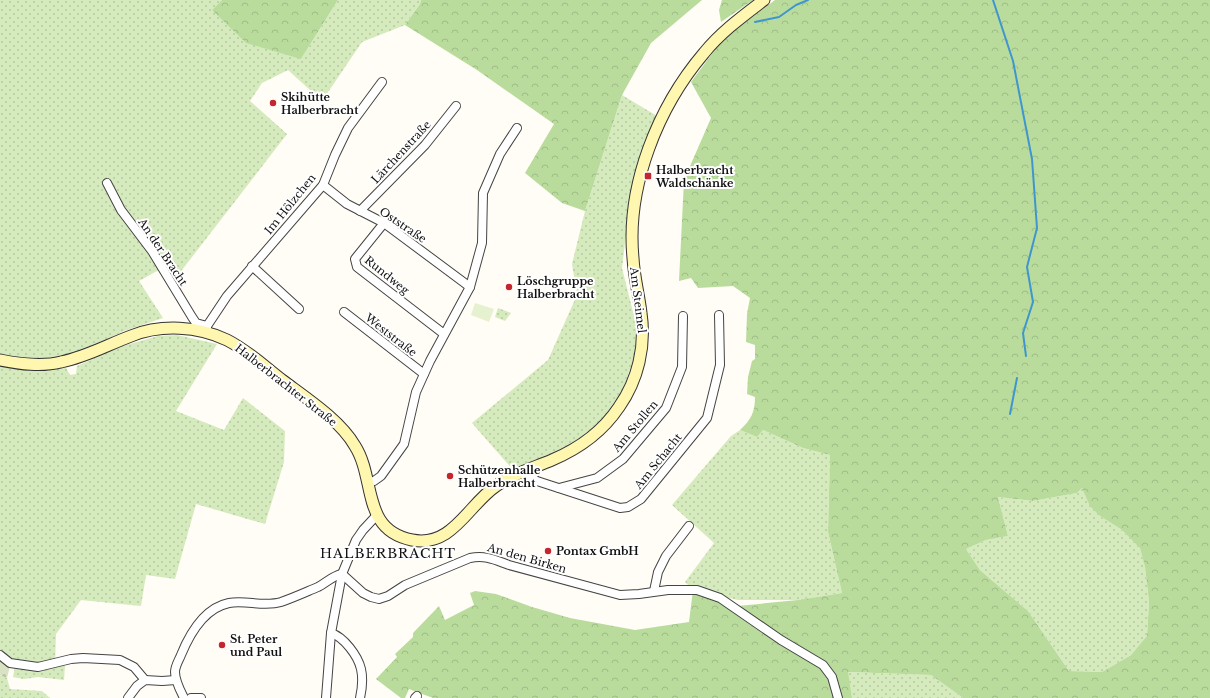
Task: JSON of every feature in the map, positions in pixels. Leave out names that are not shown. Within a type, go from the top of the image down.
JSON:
[{"type":"main road","name":"Am Steimel","points":[[377,515],[390,530],[403,538],[430,541],[442,536],[455,527],[485,494],[495,486],[526,470],[560,456],[582,444],[607,422],[621,406],[637,371],[642,342],[642,314],[633,259],[633,216],[642,171],[656,130],[681,82],[704,52],[721,34],[764,0]]},
{"type":"main road","name":"Halberbrachter Straße","points":[[0,360],[29,364],[52,364],[84,356],[128,337],[148,331],[168,329],[207,329],[242,349],[322,411],[343,430],[356,446],[362,460],[372,505],[377,515]]},
{"type":"street","name":"Im Hölzchen","points":[[207,329],[227,296],[323,184],[348,128],[382,82]]},
{"type":"street","name":"Lärchenstraße","points":[[360,211],[425,145],[456,106]]},
{"type":"street","points":[[368,482],[374,481],[381,476],[404,444],[416,392],[444,334],[470,287],[482,243],[484,193],[500,154],[517,128]]},
{"type":"street","name":"An der Bracht","points":[[107,183],[121,210],[152,251],[192,318],[207,329]]},
{"type":"street","name":"Oststraße","points":[[323,184],[347,204],[384,223],[470,287]]},
{"type":"street","name":"Rundweg","points":[[384,223],[355,259],[357,267],[444,334]]},
{"type":"street","points":[[252,266],[299,309]]},
{"type":"street","name":"Weststraße","points":[[344,312],[424,374]]},
{"type":"street","name":"Am Schacht","points":[[526,470],[533,479],[620,508],[628,507],[641,499],[707,418],[720,365],[719,315]]},
{"type":"street","name":"Am Stollen","points":[[560,488],[597,478],[623,459],[666,408],[682,367],[683,316]]},
{"type":"street","points":[[326,698],[331,633],[342,574],[356,540],[377,515]]},
{"type":"street","points":[[654,591],[658,572],[666,556],[689,526]]},
{"type":"street","name":"An den Birken","points":[[342,574],[363,593],[371,597],[379,598],[388,596],[404,585],[423,577],[470,558],[480,556],[620,595],[654,591],[697,590],[720,598],[781,640],[823,665],[832,677],[838,698]]},
{"type":"street","points":[[184,698],[176,680],[176,668],[189,637],[202,620],[215,608],[236,602],[277,603],[319,586],[337,575],[342,574]]},
{"type":"street","points":[[331,633],[337,634],[344,640],[359,664],[361,671],[362,691],[360,698]]},
{"type":"street","points":[[0,655],[10,663],[38,667],[71,659],[83,658],[120,660],[134,667],[146,680]]},
{"type":"street","points":[[128,698],[137,686],[146,680],[176,680]]},
{"type":"street","points":[[191,698],[201,698]]},
{"type":"green space","points":[[0,0],[222,0],[212,10],[301,59],[338,0],[421,0],[420,4],[405,25],[362,42],[322,101],[288,70],[262,83],[250,101],[287,134],[175,279],[166,266],[139,281],[163,318],[124,331],[97,344],[66,356],[31,359],[0,354]]},
{"type":"green space","points":[[222,0],[338,0],[301,59],[246,43],[212,10]]},
{"type":"green space","points":[[421,0],[702,0],[651,43],[622,95],[585,211],[562,203],[525,173],[554,124],[477,70],[405,25],[420,4]]},
{"type":"green space","points":[[722,0],[753,0],[721,22],[719,10]]},
{"type":"green space","points":[[775,0],[1210,0],[1210,698],[963,698],[931,675],[848,672],[852,698],[433,698],[409,689],[405,698],[401,698],[376,679],[397,657],[395,654],[413,637],[413,633],[439,606],[445,620],[474,605],[470,593],[475,591],[496,594],[532,607],[570,618],[635,630],[689,622],[693,590],[738,606],[798,600],[842,593],[828,532],[830,455],[803,448],[763,430],[757,437],[740,430],[752,415],[755,402],[755,397],[747,394],[748,377],[752,361],[755,359],[755,345],[746,342],[747,314],[750,298],[733,286],[698,288],[691,278],[679,281],[684,180],[711,118],[691,82],[723,39]],"holes":[[[1082,488],[1090,506],[1100,516],[1122,530],[1140,548],[1145,567],[1149,602],[1147,636],[1131,655],[1102,672],[1069,671],[1028,611],[980,570],[966,549],[986,540],[1008,536],[998,497],[1033,501],[1077,493]]]},
{"type":"green space","points":[[622,95],[657,116],[641,156],[629,209],[622,268],[636,324],[635,354],[624,387],[611,412],[573,444],[558,452],[513,470],[472,423],[548,360],[577,295],[572,264],[585,211]]},
{"type":"green space","points":[[475,303],[494,309],[489,322],[471,315]]},
{"type":"green space","points":[[498,308],[511,313],[505,321],[495,317]]},
{"type":"green space","points":[[177,335],[217,344],[176,411],[224,430],[243,398],[285,431],[284,462],[265,524],[196,504],[175,579],[146,575],[141,606],[81,600],[56,634],[55,665],[65,666],[64,680],[38,677],[24,679],[13,677],[15,667],[0,659],[0,366],[13,369],[66,368],[70,375],[76,374],[77,366],[119,347],[158,336]]},
{"type":"green space","points":[[740,430],[757,437],[763,430],[803,448],[830,455],[828,532],[842,593],[798,600],[738,600],[693,590],[685,582],[714,543],[672,505],[731,436]]},
{"type":"green space","points":[[1082,488],[1100,516],[1122,530],[1140,547],[1145,567],[1149,602],[1147,637],[1131,655],[1102,672],[1069,671],[1028,611],[980,570],[966,549],[986,540],[1008,536],[998,497],[1033,501],[1077,493]]},
{"type":"green space","points":[[0,659],[10,666],[7,678],[0,675]]},
{"type":"green space","points":[[847,672],[931,675],[963,698],[852,698]]},
{"type":"green space","points":[[0,675],[7,678],[10,689],[42,691],[50,698],[0,698]]},
{"type":"waterway","points":[[755,22],[779,17],[796,5],[808,0]]},
{"type":"waterway","points":[[993,0],[1013,61],[1032,159],[1037,228],[1027,267],[1033,302],[1023,333],[1026,356]]},
{"type":"waterway","points":[[1010,414],[1017,378]]},
{"type":"place","name":"Skihütte Halberbracht","points":[[273,103]]},
{"type":"place","name":"Halberbracht Waldschänke","points":[[648,176]]},
{"type":"place","name":"Löschgruppe Halberbracht","points":[[509,287]]},
{"type":"place","name":"Schützenhalle Halberbracht","points":[[450,476]]},
{"type":"place","name":"Pontax GmbH","points":[[548,551]]},
{"type":"place","name":"St. Peter und Paul","points":[[222,645]]},
{"type":"district","name":"HALBERBRACHT","points":[[388,553]]}]
